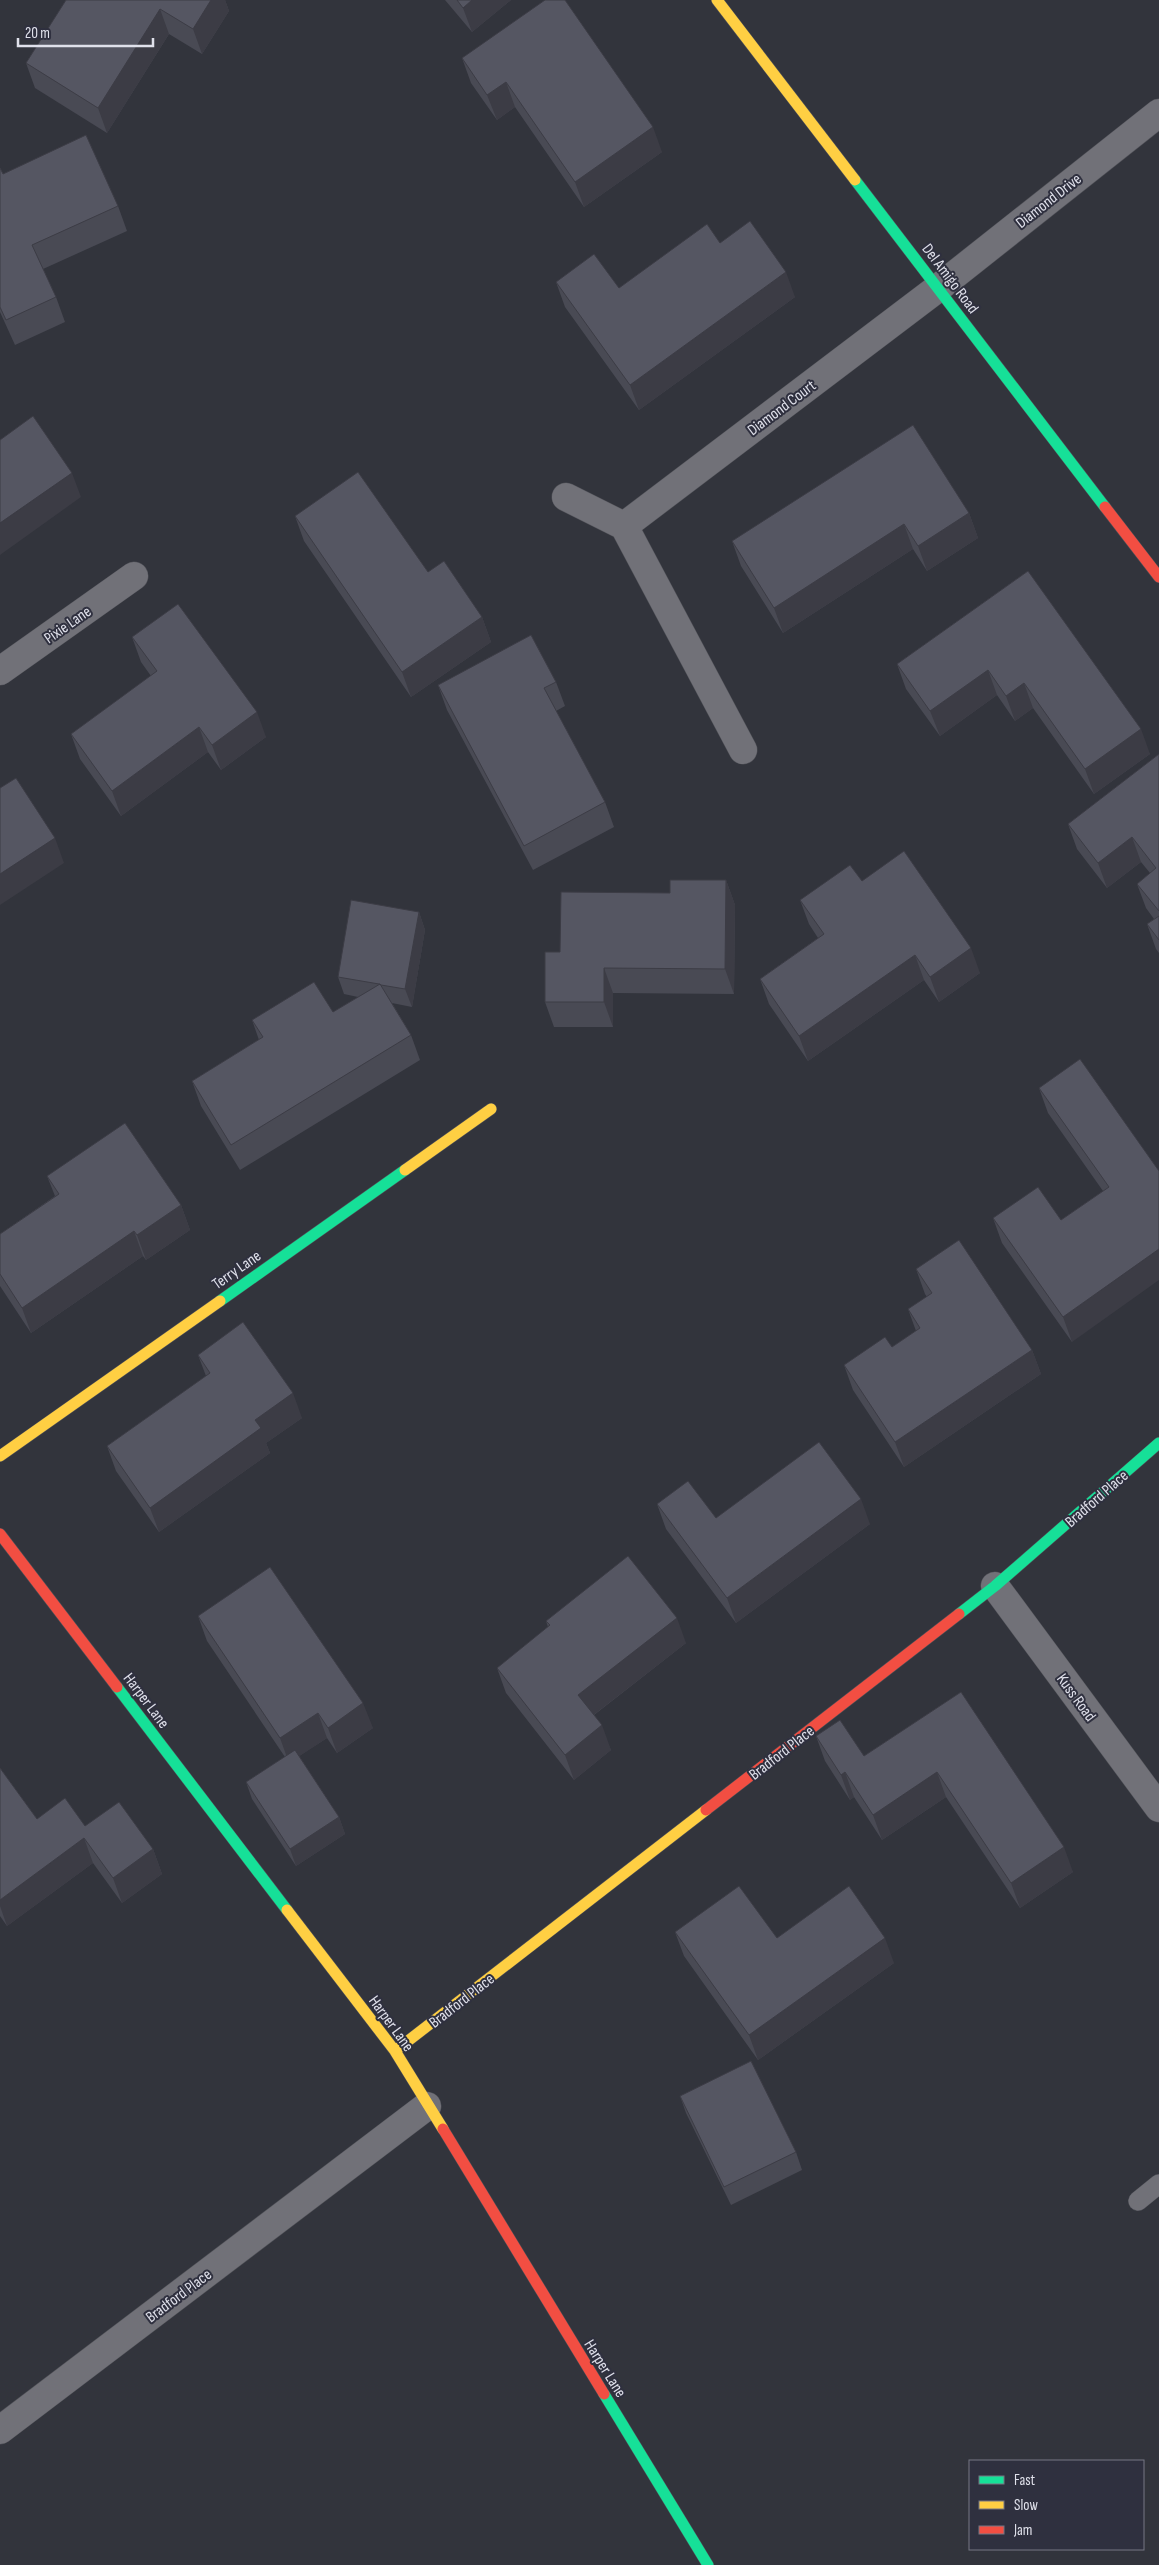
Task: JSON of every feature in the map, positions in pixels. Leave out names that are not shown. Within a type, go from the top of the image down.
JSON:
[{"type":"street","name":"Del Amigo Road","points":[[717,0],[1159,577]]},
{"type":"street","name":"Diamond Drive","points":[[938,288],[1159,113]]},
{"type":"street","name":"Diamond Court","points":[[624,526],[938,288]]},
{"type":"street","points":[[566,497],[624,526],[743,750]]},
{"type":"street","name":"Pixie Lane","points":[[0,671],[134,576]]},
{"type":"street","name":"Terry Lane","points":[[0,1456],[491,1109]]},
{"type":"street","name":"Bradford Place","points":[[395,2051],[995,1586],[1159,1443]]},
{"type":"street","name":"Harper Lane","points":[[0,1534],[395,2051],[708,2565]]},
{"type":"street","name":"Kuss Road","points":[[995,1586],[1159,1808]]},
{"type":"street","name":"Bradford Place","points":[[0,2430],[427,2106]]},
{"type":"lane","points":[[1138,2201],[1159,2184]]},
{"type":"building","points":[[66,0],[211,0],[193,29],[160,9],[98,108],[26,63]]},
{"type":"building","points":[[457,0],[472,0],[463,8]]},
{"type":"building","points":[[545,0],[565,0],[653,127],[575,182],[506,82],[487,95],[462,58]]},
{"type":"building","points":[[86,135],[118,206],[32,245],[56,297],[6,320],[0,307],[0,168],[3,174]]},
{"type":"building","points":[[750,221],[786,272],[630,385],[556,282],[594,254],[619,288],[707,224],[720,243]]},
{"type":"building","points":[[33,416],[72,473],[0,523],[0,440]]},
{"type":"building","points":[[913,425],[969,513],[918,546],[904,524],[774,608],[732,541]]},
{"type":"building","points":[[358,472],[428,572],[444,561],[482,617],[402,672],[295,516]]},
{"type":"building","points":[[1028,571],[1141,729],[1085,769],[1024,683],[1006,696],[988,670],[930,711],[897,664]]},
{"type":"building","points":[[178,604],[257,712],[212,745],[199,727],[112,791],[71,734],[157,671],[132,637]]},
{"type":"building","points":[[531,635],[556,682],[544,688],[605,802],[524,846],[438,685]]},
{"type":"building","points":[[1159,754],[1159,911],[1137,884],[1156,868],[1132,837],[1098,863],[1068,824]]},
{"type":"building","points":[[16,778],[55,838],[0,874],[0,788]]},
{"type":"building","points":[[904,851],[971,948],[930,977],[915,955],[799,1036],[760,979],[824,934],[800,900],[850,865],[862,881]]},
{"type":"building","points":[[670,880],[726,880],[725,969],[604,968],[604,1002],[545,1002],[545,952],[560,952],[561,892],[670,893]]},
{"type":"building","points":[[351,900],[419,912],[405,989],[338,977]]},
{"type":"building","points":[[1159,916],[1159,940],[1147,924]]},
{"type":"building","points":[[314,982],[333,1012],[380,984],[411,1035],[231,1145],[192,1081],[263,1037],[252,1020]]},
{"type":"building","points":[[1080,1059],[1159,1171],[1159,1249],[1063,1317],[993,1218],[1038,1187],[1061,1220],[1109,1187],[1039,1088]]},
{"type":"building","points":[[125,1123],[181,1205],[137,1235],[134,1231],[22,1308],[0,1274],[0,1234],[59,1194],[47,1176]]},
{"type":"building","points":[[959,1240],[1032,1350],[895,1442],[844,1365],[885,1337],[892,1347],[920,1328],[908,1309],[932,1293],[916,1269]]},
{"type":"building","points":[[243,1322],[293,1393],[255,1420],[261,1428],[150,1508],[107,1446],[210,1373],[198,1355]]},
{"type":"building","points":[[819,1442],[861,1499],[727,1598],[657,1504],[688,1481],[716,1518]]},
{"type":"building","points":[[628,1556],[677,1618],[578,1695],[602,1725],[565,1755],[497,1668],[550,1625],[546,1621]]},
{"type":"building","points":[[270,1567],[363,1703],[328,1728],[318,1713],[280,1738],[198,1616]]},
{"type":"building","points":[[961,1692],[1064,1847],[1011,1883],[937,1772],[873,1815],[845,1772],[841,1775],[816,1736],[840,1720],[864,1756]]},
{"type":"building","points":[[295,1750],[339,1817],[290,1849],[246,1782]]},
{"type":"building","points":[[0,1768],[37,1819],[65,1798],[85,1826],[119,1802],[153,1849],[113,1878],[84,1838],[0,1900]]},
{"type":"building","points":[[739,1886],[777,1938],[849,1886],[885,1938],[749,2035],[675,1932]]},
{"type":"building","points":[[751,2061],[796,2152],[724,2187],[680,2096]]},
{"type":"traffic: fast","points":[[855,180],[1105,507]]},
{"type":"traffic: fast","points":[[220,1301],[405,1170]]},
{"type":"traffic: fast","points":[[959,1614],[995,1586],[1159,1443]]},
{"type":"traffic: fast","points":[[117,1687],[287,1910]]},
{"type":"traffic: fast","points":[[604,2394],[708,2565]]},
{"type":"traffic: slow","points":[[717,0],[855,180]]},
{"type":"traffic: slow","points":[[405,1170],[491,1109]]},
{"type":"traffic: slow","points":[[0,1456],[220,1301]]},
{"type":"traffic: slow","points":[[395,2051],[706,1810]]},
{"type":"traffic: slow","points":[[287,1910],[395,2051],[443,2129]]},
{"type":"traffic: jam","points":[[1105,507],[1159,577]]},
{"type":"traffic: jam","points":[[0,1534],[117,1687]]},
{"type":"traffic: jam","points":[[706,1810],[959,1614]]},
{"type":"traffic: jam","points":[[443,2129],[604,2394]]}]
